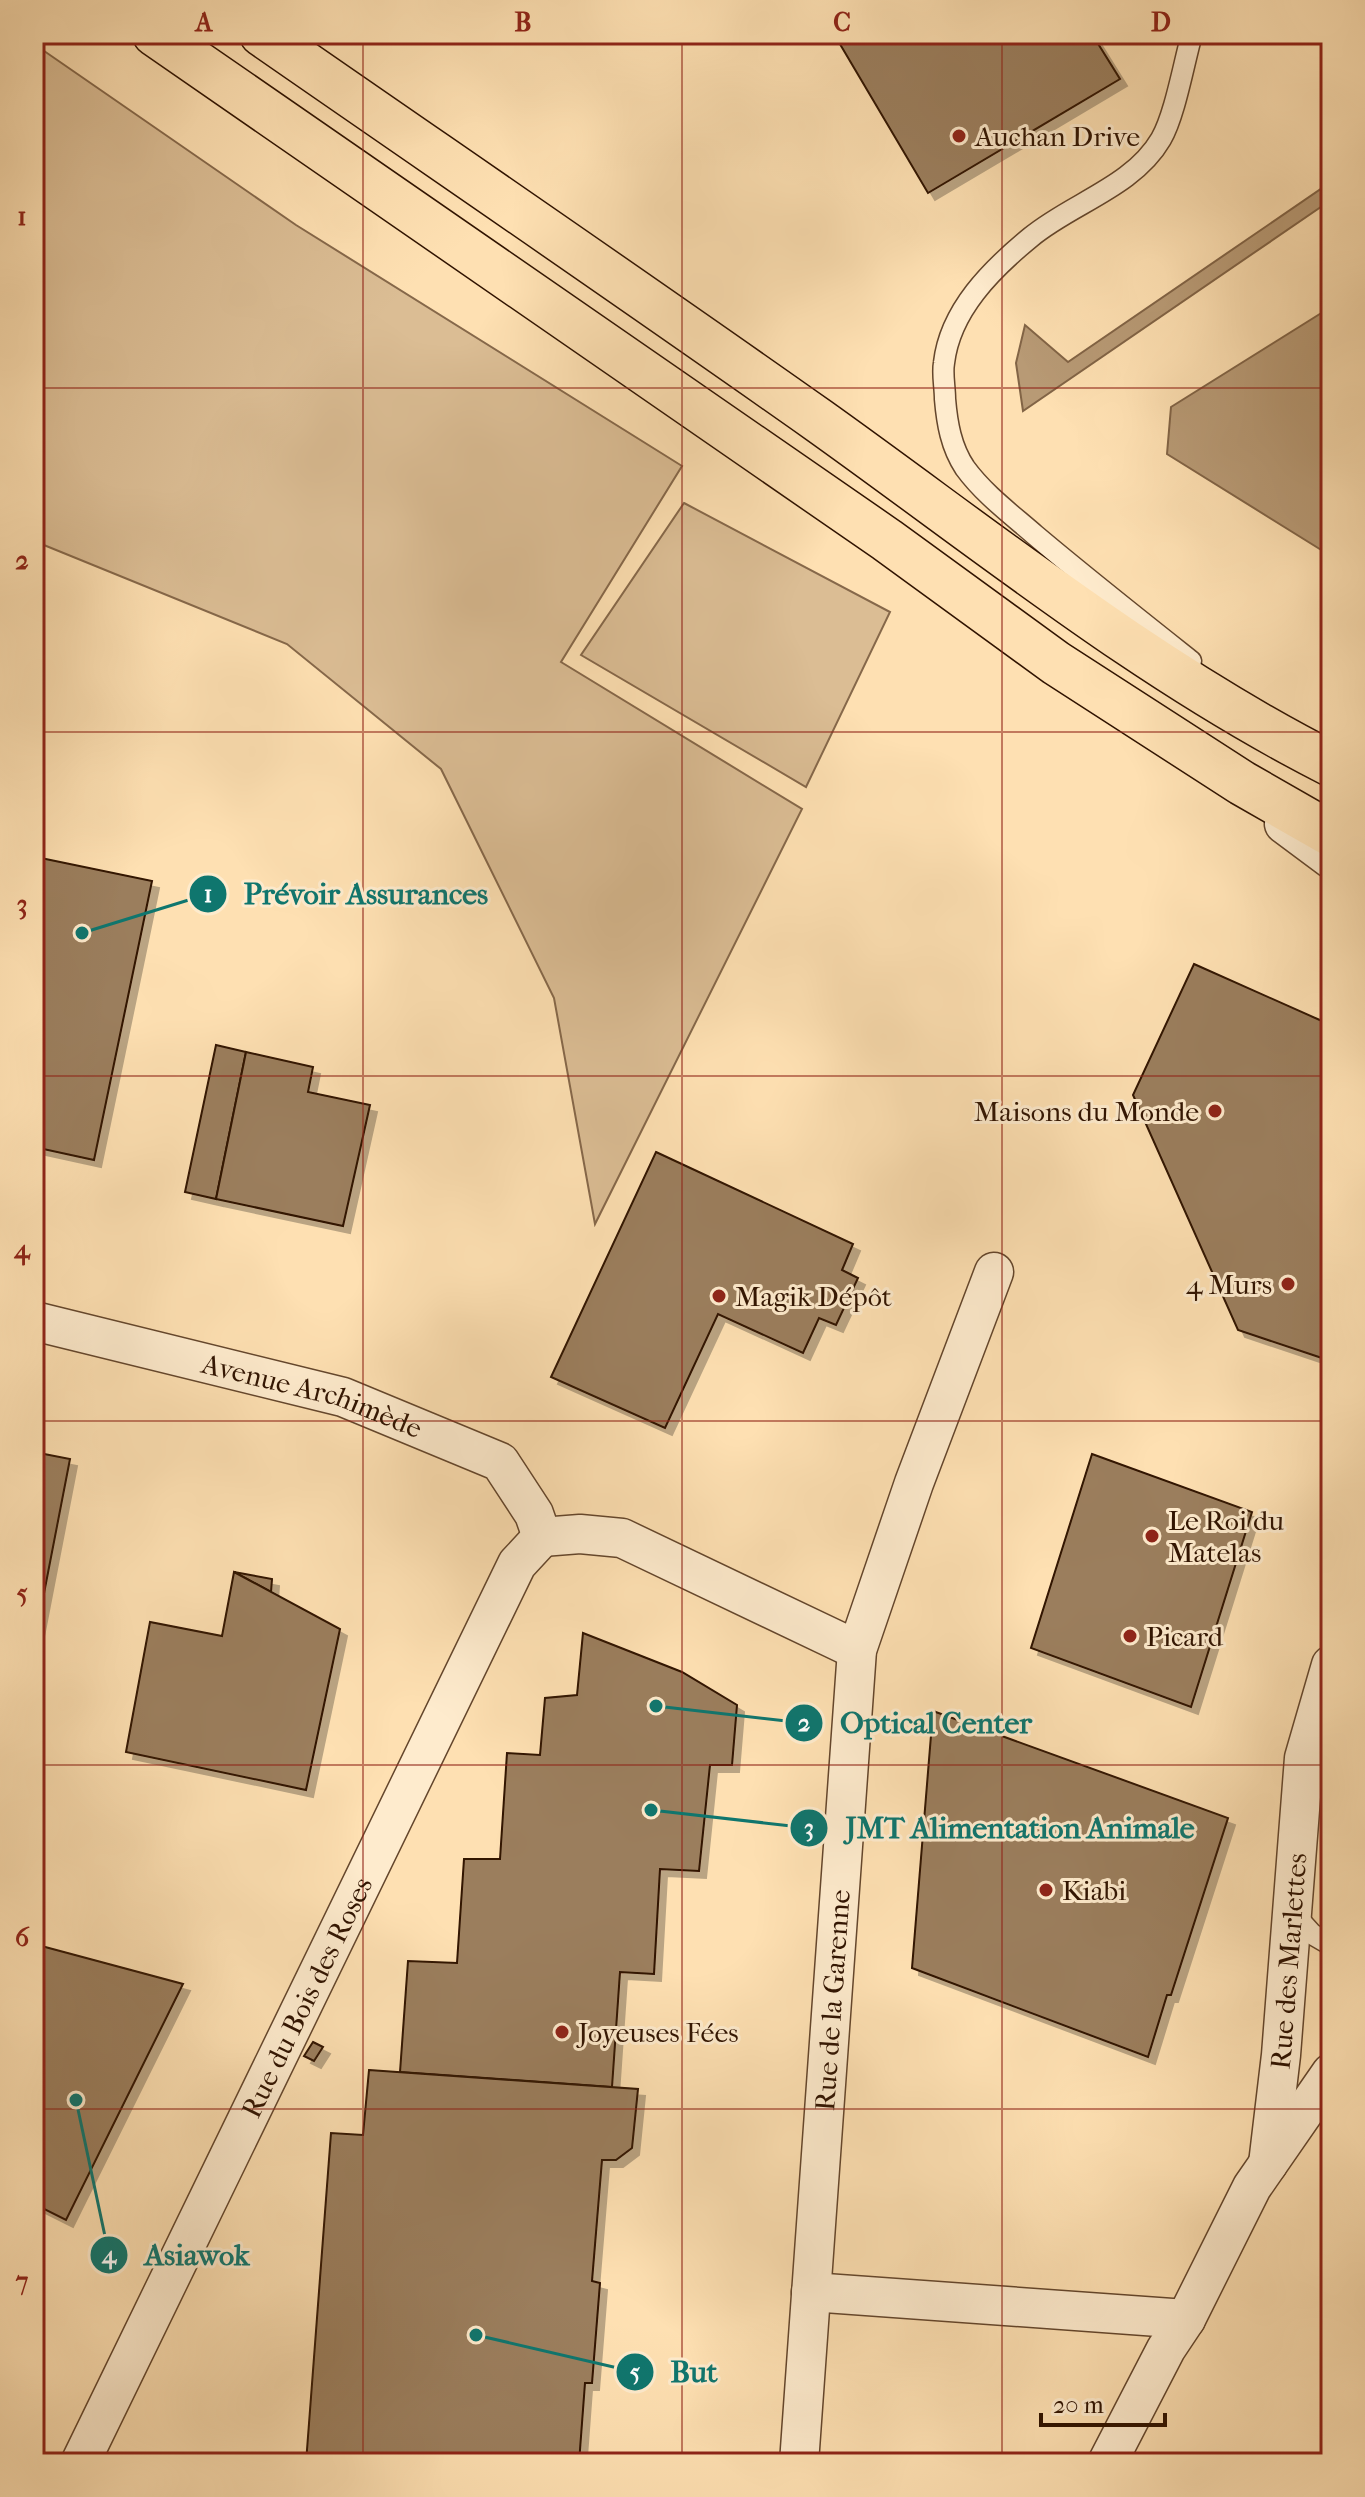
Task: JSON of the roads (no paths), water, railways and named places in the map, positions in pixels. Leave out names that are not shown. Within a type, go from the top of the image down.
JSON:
[{"type":"main road","points":[[155,34],[887,540],[1056,663],[1242,783],[1331,834]]},
{"type":"main road","points":[[262,34],[819,421],[981,541],[1166,668],[1317,757]]},
{"type":"main road","points":[[313,34],[655,307]]},
{"type":"street","points":[[1242,783],[1293,833],[1331,859]]},
{"type":"street","name":"Rue de la Garenne","points":[[799,2463],[857,1650],[914,1483],[994,1272]]},
{"type":"street","name":"Avenue Archimède","points":[[34,1321],[343,1397],[500,1462],[534,1514],[542,1537]]},
{"type":"street","points":[[542,1537],[580,1534],[622,1538],[857,1650]]},
{"type":"street","name":"Rue du Bois des Roses","points":[[80,2463],[517,1564],[542,1537]]},
{"type":"street","name":"Rue des Marlettes","points":[[1268,2164],[1281,2055],[1304,1758],[1331,1665]]},
{"type":"street","name":"Rue des Marlettes","points":[[1107,2463],[1166,2349],[1186,2319],[1252,2187],[1331,2073]]},
{"type":"street","points":[[811,2292],[1186,2319]]},
{"type":"lane","points":[[1192,34],[1171,114],[1161,139],[1121,180],[1033,235],[967,302],[951,332],[943,365],[947,422],[964,466],[983,490],[1076,570],[1317,757]]},
{"type":"lane","points":[[1291,1910],[1312,1934],[1331,1945]]},
{"type":"place","name":"Auchan Drive","points":[[959,136]]},
{"type":"place","name":"Prévoir Assurances","points":[[82,933]]},
{"type":"place","name":"Maisons du Monde","points":[[1215,1111]]},
{"type":"place","name":"4 Murs","points":[[1288,1284]]},
{"type":"place","name":"Magik Dépôt","points":[[719,1296]]},
{"type":"place","name":"Le Roi du Matelas","points":[[1152,1536]]},
{"type":"place","name":"Picard","points":[[1130,1636]]},
{"type":"place","name":"Optical Center","points":[[656,1706]]},
{"type":"place","name":"JMT Alimentation Animale","points":[[651,1810]]},
{"type":"place","name":"Kiabi","points":[[1046,1890]]},
{"type":"place","name":"Joyeuses Fées","points":[[562,2032]]},
{"type":"place","name":"Asiawok","points":[[76,2100]]},
{"type":"place","name":"But","points":[[476,2335]]}]
